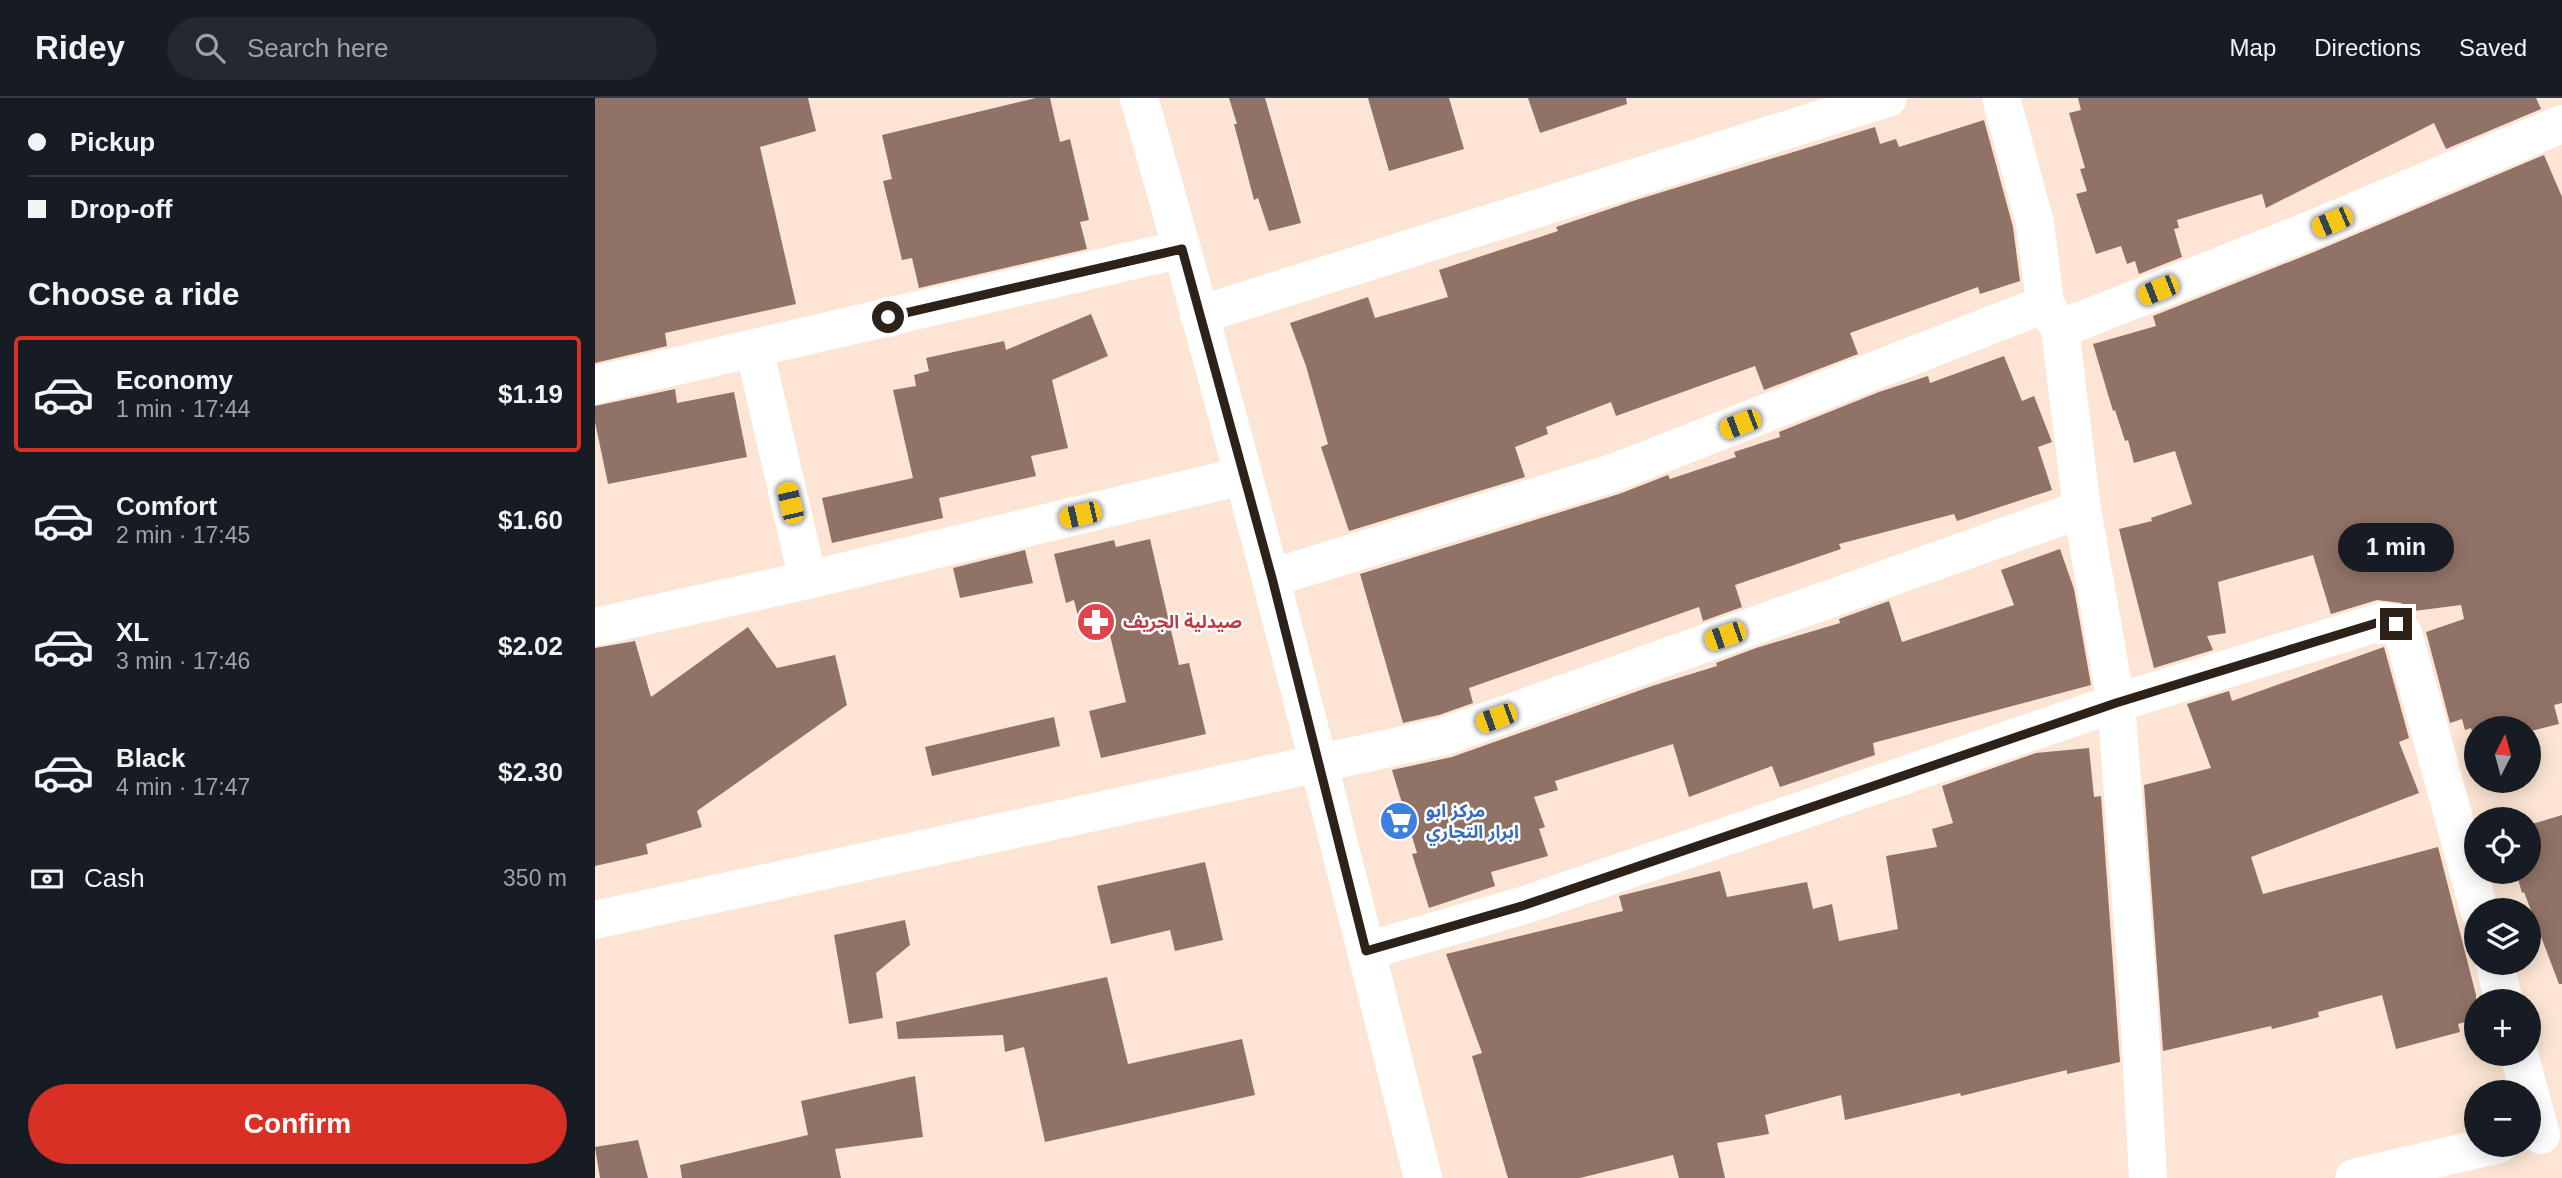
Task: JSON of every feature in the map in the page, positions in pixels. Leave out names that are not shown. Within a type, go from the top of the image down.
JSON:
[{"type":"street","points":[[1139,98],[1272,578],[1423,1178]]},
{"type":"street","points":[[1199,315],[1888,98]]},
{"type":"street","points":[[2001,98],[2035,223],[2116,703],[2138,992],[2148,1178]]},
{"type":"street","points":[[1272,578],[1613,474],[2052,317],[2306,232],[2562,124]]},
{"type":"street","points":[[595,385],[1182,249]]},
{"type":"street","points":[[754,348],[809,580]]},
{"type":"street","points":[[595,627],[809,580],[1242,476]]},
{"type":"street","points":[[595,920],[1445,736],[2082,509]]},
{"type":"street","points":[[1366,951],[1525,905],[2116,703],[2383,621],[2396,624],[2403,633],[2476,898]]},
{"type":"street","points":[[2523,1066],[2544,1134]]},
{"type":"street","points":[[2354,1178],[2464,1152]]},
{"type":"building","points":[[595,98],[808,98],[816,131],[760,147],[796,304],[665,333],[667,346],[595,363]]},
{"type":"building","points":[[1036,98],[1050,98],[1060,142],[1070,139],[1089,220],[1080,222],[1087,249],[919,288],[912,258],[902,260],[883,181],[892,179],[882,135]]},
{"type":"building","points":[[1229,98],[1265,98],[1301,223],[1269,231],[1258,198],[1254,200]]},
{"type":"building","points":[[1368,98],[1449,98],[1464,149],[1389,171]]},
{"type":"building","points":[[1528,98],[1626,98],[1627,104],[1540,133]]},
{"type":"building","points":[[2078,98],[2536,98],[2541,109],[2446,149],[2434,123],[2266,208],[2262,194],[2177,220],[2179,228],[2174,229],[2182,257],[2139,274],[2135,261],[2127,264],[2121,246],[2096,254],[2076,194],[2087,191],[2080,169],[2085,168],[2069,113],[2081,110]]},
{"type":"building","points":[[1984,120],[2013,227],[2020,281],[1980,294],[1978,287],[1850,333],[1858,354],[1764,390],[1755,366],[1616,416],[1611,402],[1546,427],[1548,434],[1515,447],[1525,477],[1349,531],[1321,447],[1328,444],[1306,366],[1290,323],[1368,297],[1375,318],[1448,297],[1439,270],[1558,231],[1556,227],[1636,200],[1875,127],[1880,144],[1896,139],[1899,147]]},
{"type":"building","points":[[2544,155],[2562,197],[2562,703],[2554,705],[2559,724],[2541,728],[2541,716],[2464,716],[2464,726],[2462,719],[2450,723],[2426,632],[2464,619],[2461,605],[2414,611],[2401,603],[2377,600],[2331,614],[2313,555],[2218,582],[2226,633],[2207,636],[2213,650],[2154,668],[2119,529],[2152,521],[2151,518],[2192,504],[2175,451],[2134,463],[2128,440],[2125,441],[2115,410],[2113,411],[2093,344],[2156,326],[2153,316],[2314,252]]},
{"type":"building","points":[[1091,314],[1108,356],[1052,380],[1068,448],[1031,456],[1036,476],[939,498],[943,518],[832,543],[822,498],[913,478],[893,390],[916,386],[914,375],[929,371],[926,358],[1004,341],[1006,350]]},
{"type":"building","points":[[2004,356],[2022,401],[2034,396],[2052,442],[2038,447],[2052,490],[1957,521],[1954,514],[1839,544],[1841,549],[1735,585],[1742,607],[1703,621],[1699,607],[1469,688],[1473,703],[1439,715],[1403,723],[1360,574],[1619,494],[1668,475],[1670,479],[1736,457],[1734,452],[1780,437],[1779,432],[1879,392],[1928,376],[1930,383]]},
{"type":"building","points":[[675,389],[677,403],[734,392],[747,457],[608,484],[595,422],[595,406]]},
{"type":"building","points":[[1150,539],[1179,665],[1189,663],[1206,734],[1101,758],[1089,711],[1126,702],[1108,627],[1082,633],[1074,600],[1066,603],[1054,554],[1114,540],[1116,547]]},
{"type":"building","points":[[2060,549],[2074,589],[2091,685],[1873,743],[1875,755],[1780,787],[1772,766],[1689,797],[1673,744],[1555,781],[1558,790],[1534,797],[1545,827],[1539,829],[1548,856],[1491,872],[1495,886],[1429,908],[1412,854],[1417,853],[1392,770],[1452,757],[1652,686],[1717,666],[1716,663],[1756,648],[1840,623],[1839,619],[1889,601],[1902,642],[2014,605],[2001,570]]},
{"type":"building","points":[[1025,550],[1033,583],[960,598],[953,568]]},
{"type":"building","points":[[748,627],[777,668],[835,655],[847,705],[697,811],[702,827],[646,844],[648,854],[595,866],[595,648],[635,641],[651,697]]},
{"type":"building","points":[[2384,647],[2409,738],[2399,742],[2419,793],[2251,857],[2263,894],[2438,847],[2464,948],[2464,975],[2471,975],[2474,989],[2464,989],[2464,1022],[2458,1024],[2460,1032],[2396,1049],[2382,995],[2318,1012],[2319,1017],[2163,1051],[2144,785],[2211,768],[2187,704],[2229,691],[2232,701]]},
{"type":"building","points":[[1054,717],[1060,746],[932,776],[925,747]]},
{"type":"building","points":[[2089,748],[2094,797],[2101,796],[2120,1062],[2067,1074],[2067,1070],[1845,1120],[1841,1095],[1765,1115],[1769,1134],[1717,1143],[1725,1178],[1679,1178],[1673,1155],[1580,1178],[1508,1178],[1472,1056],[1482,1053],[1446,954],[1623,911],[1619,896],[1720,871],[1727,897],[1807,882],[1813,909],[1832,904],[1839,941],[1898,929],[1886,856],[1937,847],[1932,829],[1953,823],[1942,786],[2036,753]]},
{"type":"building","points":[[2562,815],[2562,984],[2559,984],[2541,937],[2541,898],[2526,898],[2519,884],[2541,884],[2541,821]]},
{"type":"building","points":[[1205,862],[1223,940],[1175,951],[1170,930],[1111,944],[1097,886]]},
{"type":"building","points":[[905,920],[910,945],[876,973],[883,1018],[849,1024],[834,935]]},
{"type":"building","points":[[1107,977],[1128,1064],[1242,1039],[1255,1095],[1045,1142],[1024,1047],[1005,1052],[1003,1035],[898,1039],[896,1022]]},
{"type":"building","points":[[915,1076],[923,1137],[835,1149],[841,1178],[682,1178],[680,1165],[808,1135],[801,1101]]},
{"type":"building","points":[[638,1140],[648,1178],[600,1178],[595,1147]]},
{"type":"place","name":"صيدلية الجريف","points":[[1096,622]]},
{"type":"place","name":"مركز ابو ابرار التجاري","points":[[1399,821]]},
{"type":"route","points":[[888,317],[1182,249],[1272,578],[1366,951],[1525,905],[2116,703],[2383,621],[2396,624]]}]
